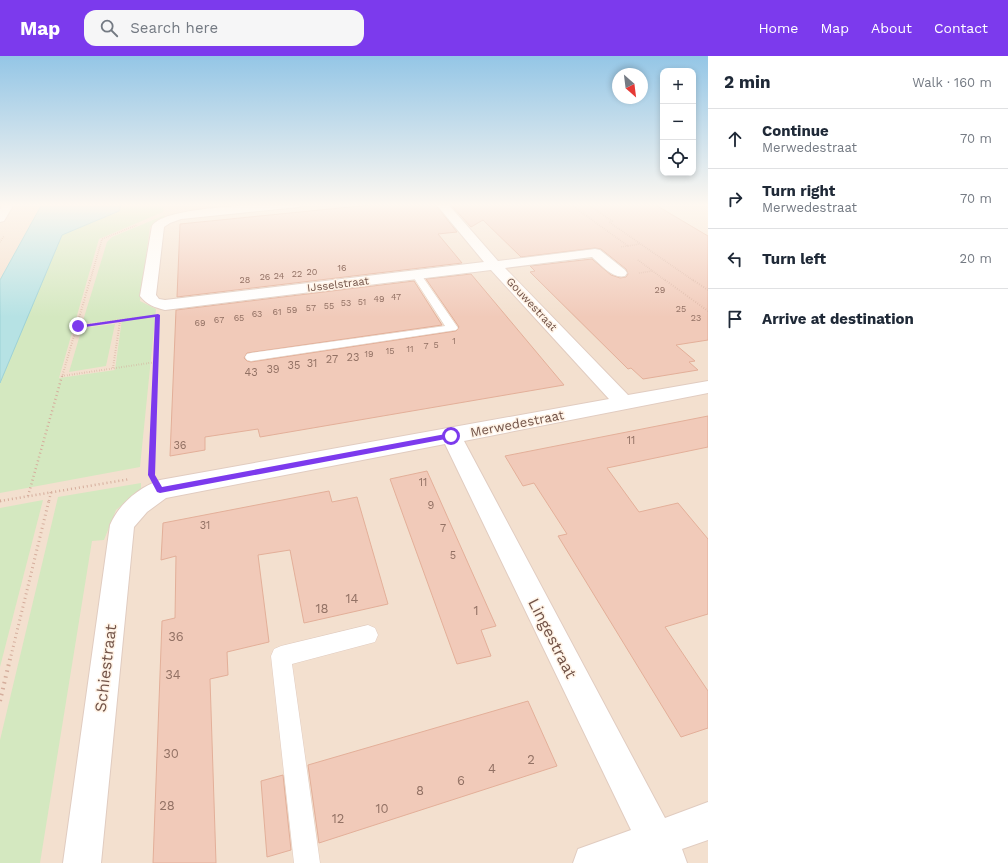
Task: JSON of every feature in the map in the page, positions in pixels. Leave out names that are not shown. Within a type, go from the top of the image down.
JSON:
[{"type":"street","points":[[156,242],[148,296],[161,310]]},
{"type":"street","name":"Gouwestraat","points":[[474,242],[624,403]]},
{"type":"street","name":"IJsselstraat","points":[[161,310],[417,275],[594,253],[620,273]]},
{"type":"street","name":"Merwedestraat","points":[[156,483],[451,436],[708,387]]},
{"type":"street","name":"Lingestraat","points":[[451,436],[662,851]]},
{"type":"street","name":"Schiestraat","points":[[82,863],[122,526],[129,513],[156,483]]},
{"type":"street","points":[[592,863],[662,851],[708,821]]},
{"type":"lane","points":[[251,356],[452,328],[417,275]]},
{"type":"lane","points":[[307,863],[281,656],[368,635]]},
{"type":"path","points":[[28,496],[101,242]]},
{"type":"path","points":[[622,242],[628,246]]},
{"type":"path","points":[[638,242],[708,290]]},
{"type":"path","points":[[625,251],[619,247],[641,244]]},
{"type":"path","points":[[636,259],[708,311]]},
{"type":"path","points":[[0,501],[51,492],[156,483],[156,362],[161,310],[120,321],[78,326]]},
{"type":"path","points":[[113,368],[120,321]]},
{"type":"path","points":[[62,376],[156,362]]},
{"type":"path","points":[[0,701],[51,492]]},
{"type":"shaded area","points":[[0,242],[708,242],[708,863],[0,863]]},
{"type":"green space","points":[[59,242],[98,242],[59,378],[115,370],[122,319],[82,324],[107,242],[148,242],[140,301],[156,309],[140,467],[0,493],[0,383]]},
{"type":"green space","points":[[115,324],[106,366],[69,372],[82,328]]},
{"type":"green space","points":[[141,483],[141,489],[116,510],[104,540],[92,541],[40,863],[0,863],[0,740],[58,497]]},
{"type":"green space","points":[[43,500],[0,667],[0,508]]},
{"type":"water","points":[[21,242],[59,242],[0,383],[0,280]]},
{"type":"building","points":[[179,242],[444,242],[462,263],[177,297]]},
{"type":"building","points":[[505,242],[708,242],[708,340],[676,345],[695,361],[689,362],[698,370],[643,379],[631,368],[628,369],[530,272],[535,271],[530,266],[592,259],[611,275],[620,278],[626,277],[628,274],[626,269],[601,249],[595,248],[521,257]]},
{"type":"building","points":[[471,274],[564,385],[260,437],[258,429],[205,437],[205,450],[170,456],[176,310],[414,281],[442,325],[247,353],[244,358],[251,362],[456,331],[459,327],[426,279]]},
{"type":"building","points":[[708,416],[708,447],[607,468],[639,512],[678,503],[708,539],[708,614],[665,627],[708,691],[708,728],[681,737],[558,536],[567,534],[534,483],[523,486],[505,456]]},
{"type":"building","points":[[427,471],[496,626],[481,630],[491,656],[457,664],[390,479]]},
{"type":"building","points":[[329,491],[332,502],[357,497],[388,604],[304,623],[290,550],[258,555],[269,642],[227,652],[228,675],[210,679],[216,863],[153,863],[162,621],[175,618],[176,556],[161,560],[163,523]]},
{"type":"building","points":[[528,701],[557,766],[319,843],[308,765]]},
{"type":"building","points":[[283,775],[291,850],[267,857],[261,781]]},
{"type":"route","points":[[78,326],[158,315],[151,475],[160,490],[451,436]]}]
